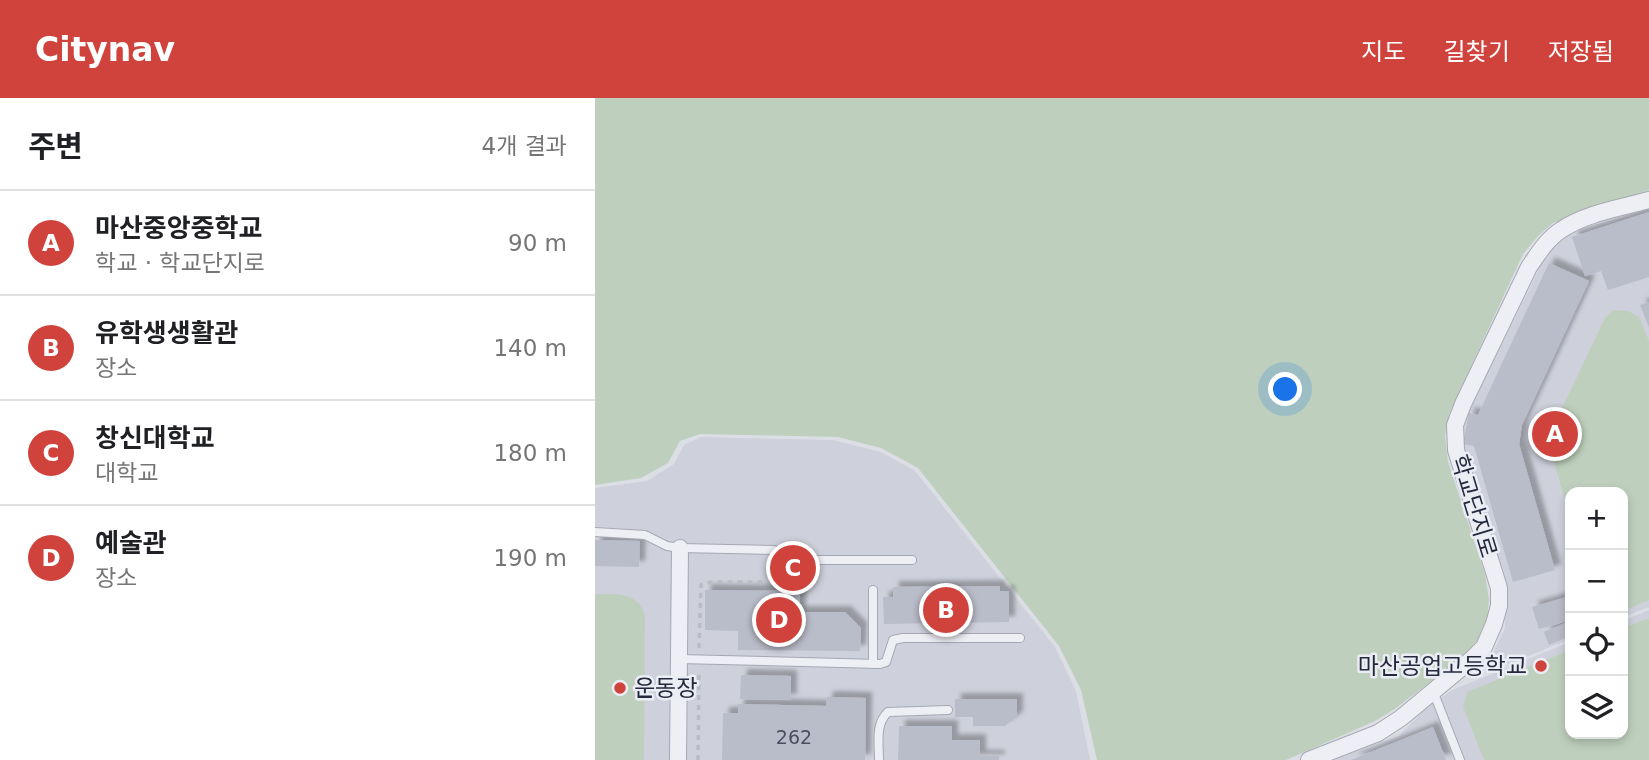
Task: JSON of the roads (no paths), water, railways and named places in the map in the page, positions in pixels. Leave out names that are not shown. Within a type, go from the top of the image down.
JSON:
[{"type":"street","name":"학교단지로","points":[[1309,760],[1378,733],[1401,718],[1484,647],[1499,606],[1499,588],[1456,450],[1455,425],[1529,267],[1542,247],[1561,230],[1587,218],[1649,200]]},
{"type":"street","points":[[678,760],[680,548]]},
{"type":"lane","points":[[595,532],[645,535],[667,546],[680,548],[774,550],[807,560],[912,560]]},
{"type":"lane","points":[[873,590],[873,664]]},
{"type":"lane","points":[[679,659],[873,664],[886,662],[893,640],[903,638],[1020,638]]},
{"type":"lane","points":[[1433,691],[1460,760]]},
{"type":"lane","points":[[879,760],[881,718],[888,712],[948,709]]},
{"type":"place","name":"마산중앙중학교","points":[[1555,434]]},
{"type":"place","name":"창신대학교","points":[[793,568]]},
{"type":"place","name":"유학생생활관","points":[[946,610]]},
{"type":"place","name":"예술관","points":[[779,620]]},
{"type":"place","name":"마산공업고등학교","points":[[1541,666]]},
{"type":"place","name":"운동장","points":[[620,688]]}]
